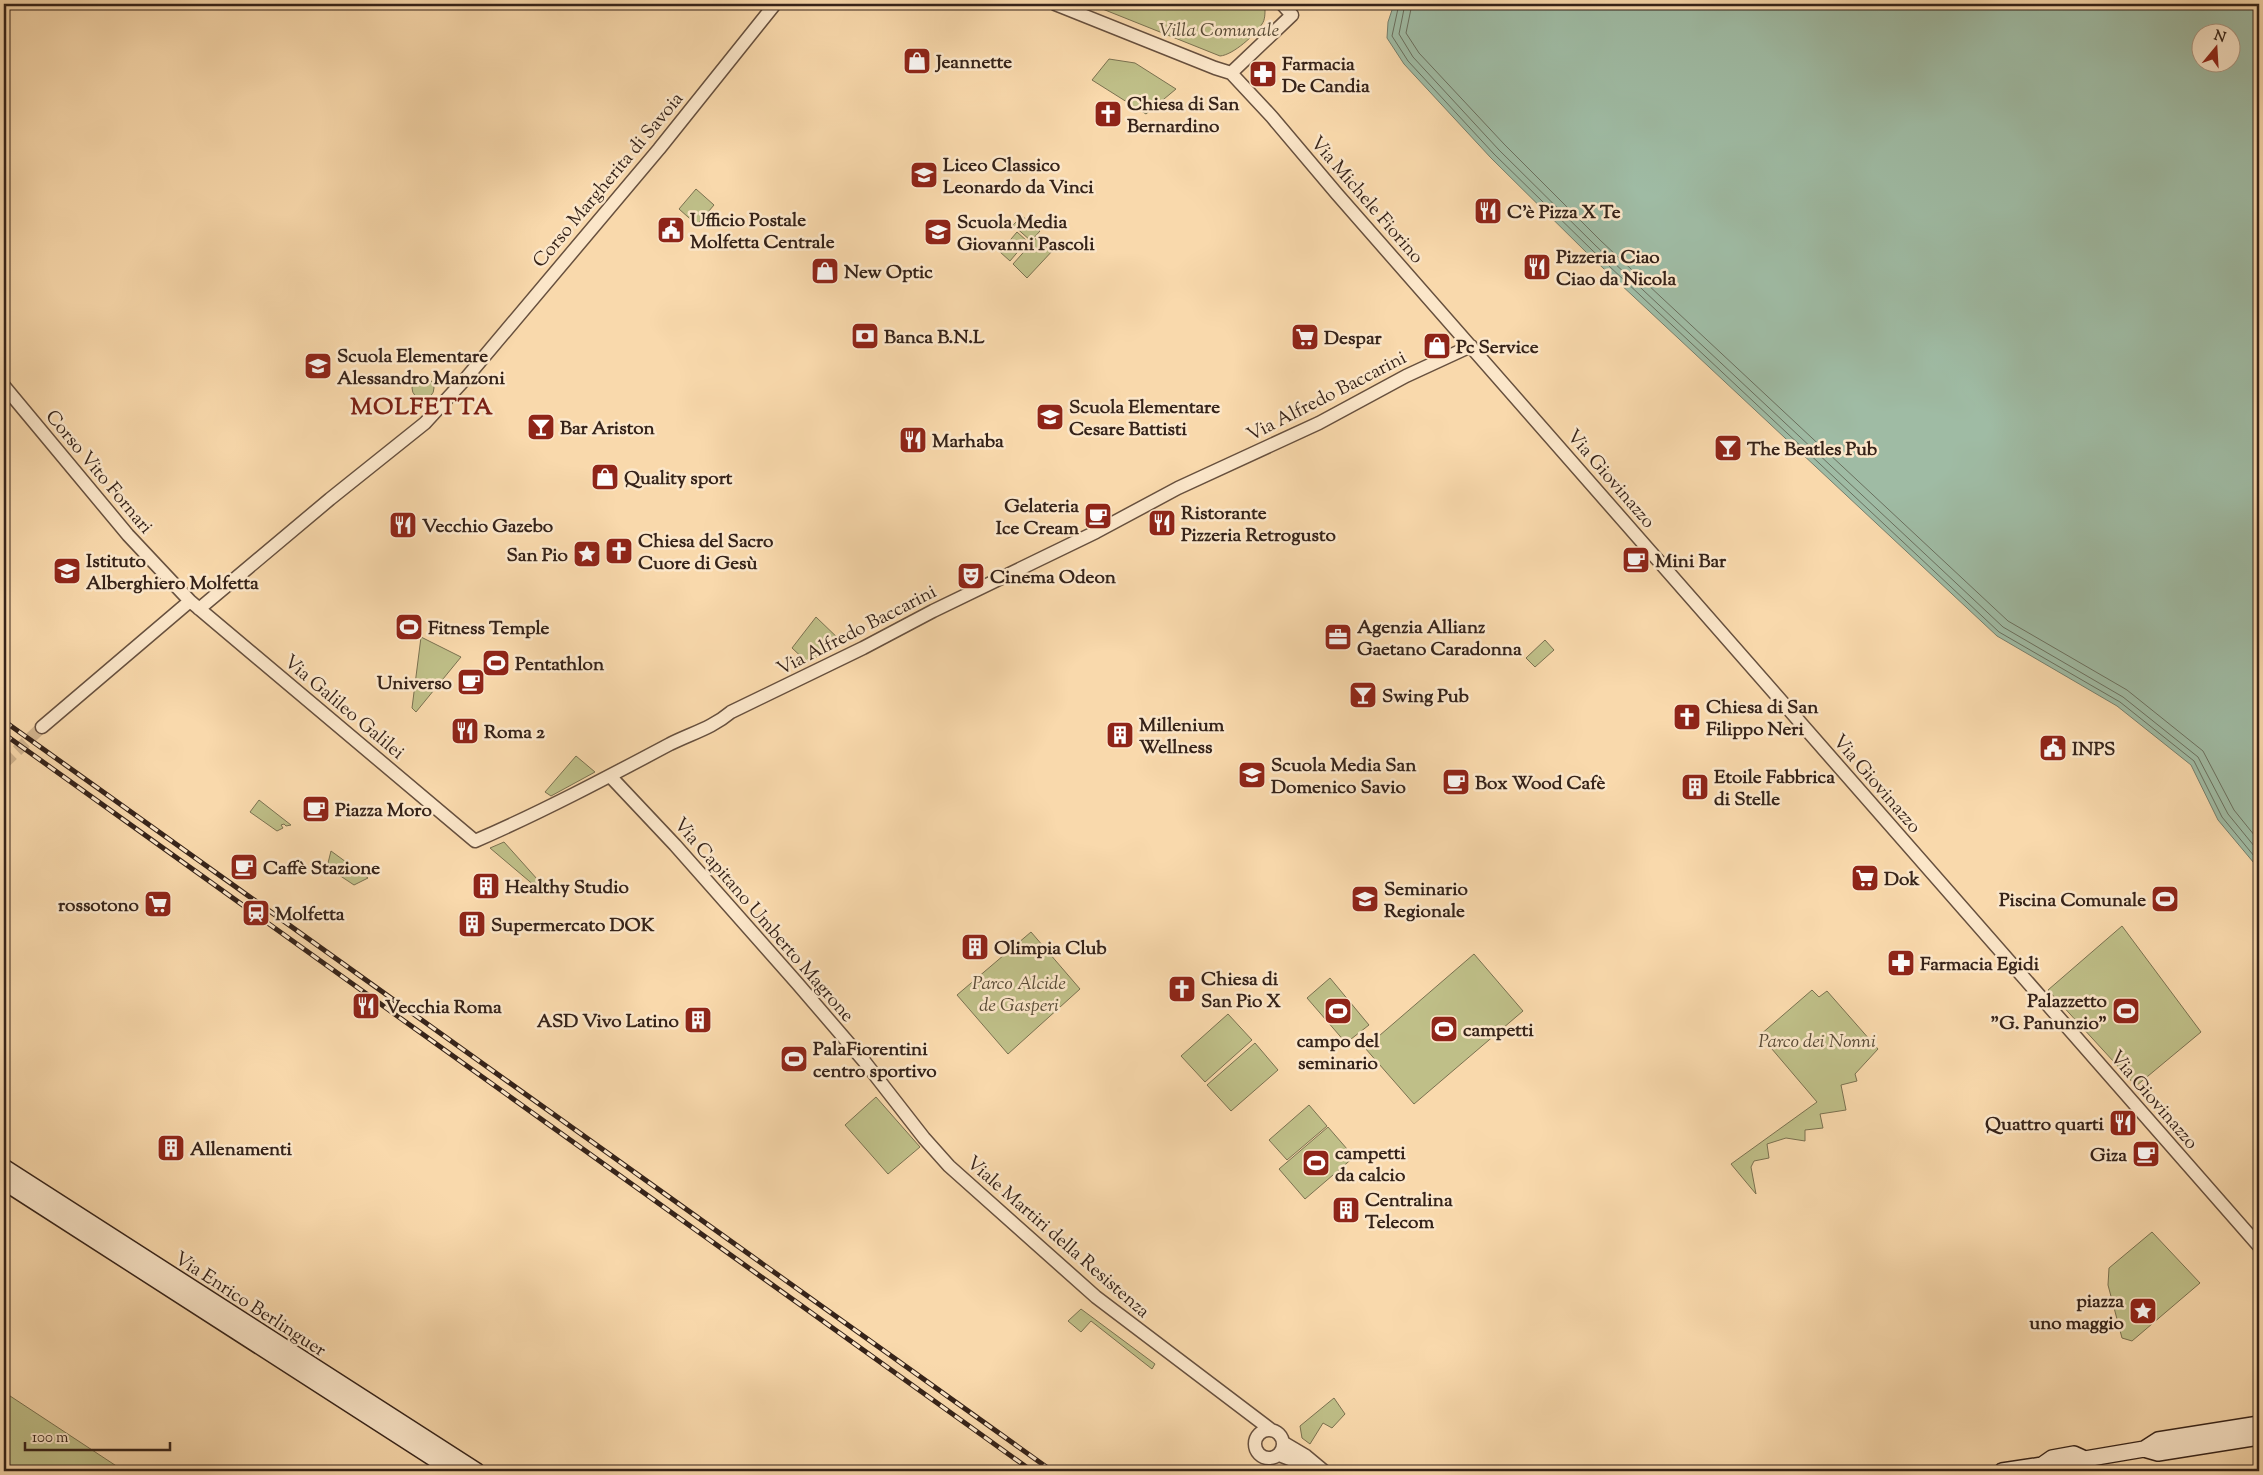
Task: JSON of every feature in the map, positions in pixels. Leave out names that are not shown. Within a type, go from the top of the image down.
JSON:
[{"type":"main road","name":"Via Enrico Berlinguer","points":[[4,1167],[477,1471]]},
{"type":"main road","name":"Via Enrico Berlinguer","points":[[4,1182],[434,1467],[453,1471]]},
{"type":"main road","points":[[2002,1471],[2042,1464],[2052,1458],[2074,1454],[2084,1459],[2144,1449],[2158,1440],[2259,1424]]},
{"type":"main road","points":[[2144,1449],[2158,1453],[2259,1437]]},
{"type":"street","name":"Corso Margherita di Savoia","points":[[42,727],[424,423],[467,378],[659,149],[775,4]]},
{"type":"street","points":[[1055,4],[1231,73],[1292,15],[1282,4]]},
{"type":"street","name":"Via Michele Fiorino","points":[[1231,73],[1272,117],[1337,194],[1473,348]]},
{"type":"street","name":"Via Alfredo Baccarini","points":[[475,841],[610,776],[688,735],[717,724],[731,712],[863,648],[1178,488],[1319,423],[1406,376],[1473,348]]},
{"type":"street","name":"Via Giovinazzo","points":[[1473,348],[2259,1246]]},
{"type":"street","name":"Corso Vito Fornari","points":[[4,386],[128,535],[194,605]]},
{"type":"street","name":"Via Galileo Galilei","points":[[194,605],[475,841]]},
{"type":"street","name":"Via Capitano Umberto Magrone","points":[[610,776],[675,845],[797,982],[864,1060],[924,1138]]},
{"type":"street","name":"Viale Martiri della Resistenza","points":[[924,1138],[949,1166],[1096,1298],[1270,1429]]},
{"type":"street","points":[[1245,1412],[1255,1438],[1254,1446],[1257,1453],[1264,1458],[1279,1456],[1320,1468]]},
{"type":"street","points":[[1255,1438],[1261,1432],[1270,1429],[1280,1434],[1284,1443],[1306,1456],[1320,1468]]},
{"type":"street","points":[[431,1442],[434,1467]]},
{"type":"street","points":[[1279,1456],[1284,1443]]},
{"type":"green space","name":"Villa Comunale","points":[[1090,4],[1261,4],[1265,9],[1265,15],[1262,24],[1249,39],[1231,52],[1220,56]]},
{"type":"green space","points":[[1109,59],[1135,63],[1176,89],[1146,114],[1092,80]]},
{"type":"green space","points":[[696,189],[714,205],[697,225],[679,209]]},
{"type":"green space","points":[[1022,216],[1040,231],[1031,241],[1013,225]]},
{"type":"green space","points":[[1017,232],[1027,241],[1010,261],[1000,252]]},
{"type":"green space","points":[[1039,235],[1055,248],[1027,278],[1013,264]]},
{"type":"green space","points":[[423,377],[431,380],[434,388],[431,396],[423,399],[415,396],[412,388],[415,380]]},
{"type":"green space","points":[[816,617],[843,643],[807,662],[792,648]]},
{"type":"green space","points":[[421,637],[461,657],[416,712],[412,708]]},
{"type":"green space","points":[[1545,640],[1554,650],[1535,667],[1526,658]]},
{"type":"green space","points":[[576,756],[595,772],[551,796],[545,792]]},
{"type":"green space","points":[[259,800],[291,825],[281,825],[283,828],[277,831],[250,812]]},
{"type":"green space","points":[[504,842],[546,889],[542,892],[490,848]]},
{"type":"green space","points":[[331,851],[368,878],[354,885],[327,867]]},
{"type":"green space","name":"Palazzetto \"G. Panunzio\"","points":[[2122,926],[2201,1032],[2136,1086],[2048,990]]},
{"type":"green space","name":"Parco Alcide de Gasperi","points":[[1031,932],[1080,989],[1008,1054],[957,995]]},
{"type":"green space","name":"campetti","points":[[1474,954],[1523,1011],[1414,1104],[1365,1048]]},
{"type":"green space","name":"campo del seminario","points":[[1330,978],[1369,1025],[1346,1043],[1307,998]]},
{"type":"green space","name":"Parco dei Nonni","points":[[1812,990],[1819,997],[1827,991],[1878,1049],[1855,1074],[1857,1081],[1841,1085],[1846,1110],[1820,1114],[1823,1128],[1805,1130],[1805,1141],[1786,1138],[1767,1144],[1769,1158],[1754,1161],[1751,1167],[1756,1194],[1731,1164],[1817,1102],[1760,1035]]},
{"type":"green space","points":[[1228,1014],[1252,1040],[1205,1082],[1181,1056]]},
{"type":"green space","points":[[1255,1043],[1278,1070],[1231,1111],[1207,1085]]},
{"type":"green space","points":[[876,1097],[920,1147],[888,1174],[845,1125]]},
{"type":"green space","points":[[1309,1105],[1327,1126],[1287,1160],[1269,1140]]},
{"type":"green space","name":"campetti da calcio","points":[[1328,1127],[1354,1157],[1305,1199],[1279,1169]]},
{"type":"green space","name":"piazza uno maggio","points":[[2152,1232],[2200,1283],[2132,1341],[2122,1338],[2108,1285],[2109,1268]]},
{"type":"green space","points":[[1081,1309],[1155,1364],[1152,1369],[1091,1321],[1081,1332],[1068,1321]]},
{"type":"green space","points":[[4,1392],[124,1471],[4,1471]]},
{"type":"green space","points":[[1334,1398],[1345,1414],[1332,1428],[1323,1423],[1310,1444],[1302,1438],[1300,1426]]},
{"type":"water","points":[[1394,4],[2259,4],[2259,869],[2218,820],[2191,765],[2117,706],[1997,636],[1588,254],[1491,158],[1404,64],[1387,38],[1388,22]]},
{"type":"tunnel","points":[[4,763],[42,727]]},
{"type":"railway","points":[[4,721],[1052,1471]]},
{"type":"railway","points":[[4,734],[1032,1471]]},
{"type":"place","name":"Jeannette","points":[[917,61]]},
{"type":"place","name":"Farmacia De Candia","points":[[1263,74]]},
{"type":"place","name":"Chiesa di San Bernardino","points":[[1108,114]]},
{"type":"place","name":"Liceo Classico Leonardo da Vinci","points":[[924,175]]},
{"type":"place","name":"C'è Pizza X Te","points":[[1488,211]]},
{"type":"place","name":"Ufficio Postale Molfetta Centrale","points":[[671,230]]},
{"type":"place","name":"Scuola Media Giovanni Pascoli","points":[[938,232]]},
{"type":"place","name":"Pizzeria Ciao Ciao da Nicola","points":[[1537,267]]},
{"type":"place","name":"New Optic","points":[[825,271]]},
{"type":"place","name":"Banca B.N.L","points":[[865,336]]},
{"type":"place","name":"Despar","points":[[1305,337]]},
{"type":"place","name":"Pc Service","points":[[1437,346]]},
{"type":"place","name":"Scuola Elementare Alessandro Manzoni","points":[[318,366]]},
{"type":"place","name":"Scuola Elementare Cesare Battisti","points":[[1050,417]]},
{"type":"place","name":"Bar Ariston","points":[[541,427]]},
{"type":"place","name":"Marhaba","points":[[913,440]]},
{"type":"place","name":"The Beatles Pub","points":[[1728,448]]},
{"type":"place","name":"Quality sport","points":[[605,477]]},
{"type":"place","name":"Gelateria Ice Cream","points":[[1098,516]]},
{"type":"place","name":"Ristorante Pizzeria Retrogusto","points":[[1162,523]]},
{"type":"place","name":"Vecchio Gazebo","points":[[403,525]]},
{"type":"place","name":"Chiesa del Sacro Cuore di Gesù","points":[[619,551]]},
{"type":"place","name":"San Pio","points":[[587,554]]},
{"type":"place","name":"Mini Bar","points":[[1636,560]]},
{"type":"place","name":"Istituto Alberghiero Molfetta","points":[[67,571]]},
{"type":"place","name":"Cinema Odeon","points":[[971,576]]},
{"type":"place","name":"Fitness Temple","points":[[409,627]]},
{"type":"place","name":"Agenzia Allianz Gaetano Caradonna","points":[[1338,637]]},
{"type":"place","name":"Pentathlon","points":[[496,663]]},
{"type":"place","name":"Universo","points":[[471,682]]},
{"type":"place","name":"Swing Pub","points":[[1363,695]]},
{"type":"place","name":"Chiesa di San Filippo Neri","points":[[1687,717]]},
{"type":"place","name":"Roma 2","points":[[465,731]]},
{"type":"place","name":"Millenium Wellness","points":[[1120,735]]},
{"type":"place","name":"INPS","points":[[2053,748]]},
{"type":"place","name":"Scuola Media San Domenico Savio","points":[[1252,775]]},
{"type":"place","name":"Box Wood Cafè","points":[[1456,782]]},
{"type":"place","name":"Etoile Fabbrica di Stelle","points":[[1695,787]]},
{"type":"place","name":"Piazza Moro","points":[[316,809]]},
{"type":"place","name":"Caffè Stazione","points":[[244,867]]},
{"type":"place","name":"Dok","points":[[1865,878]]},
{"type":"place","name":"Healthy Studio","points":[[486,886]]},
{"type":"place","name":"Seminario Regionale","points":[[1365,899]]},
{"type":"place","name":"Piscina Comunale","points":[[2165,899]]},
{"type":"place","name":"rossotono","points":[[158,904]]},
{"type":"place","name":"Molfetta","points":[[256,913]]},
{"type":"place","name":"Supermercato DOK","points":[[472,924]]},
{"type":"place","name":"Olimpia Club","points":[[975,947]]},
{"type":"place","name":"Farmacia Egidi","points":[[1901,963]]},
{"type":"place","name":"Chiesa di San Pio X","points":[[1182,989]]},
{"type":"place","name":"Vecchia Roma","points":[[366,1006]]},
{"type":"place","name":"campo del seminario","points":[[1338,1011]]},
{"type":"place","name":"Palazzetto \"G. Panunzio\"","points":[[2126,1011]]},
{"type":"place","name":"ASD Vivo Latino","points":[[698,1020]]},
{"type":"place","name":"campetti","points":[[1444,1029]]},
{"type":"place","name":"PalaFiorentini centro sportivo","points":[[794,1059]]},
{"type":"place","name":"Quattro quarti","points":[[2123,1123]]},
{"type":"place","name":"Allenamenti","points":[[171,1148]]},
{"type":"place","name":"Giza","points":[[2146,1154]]},
{"type":"place","name":"campetti da calcio","points":[[1316,1163]]},
{"type":"place","name":"Centralina Telecom","points":[[1346,1210]]},
{"type":"place","name":"piazza uno maggio","points":[[2143,1311]]},
{"type":"district","name":"MOLFETTA","points":[[422,406]]}]
